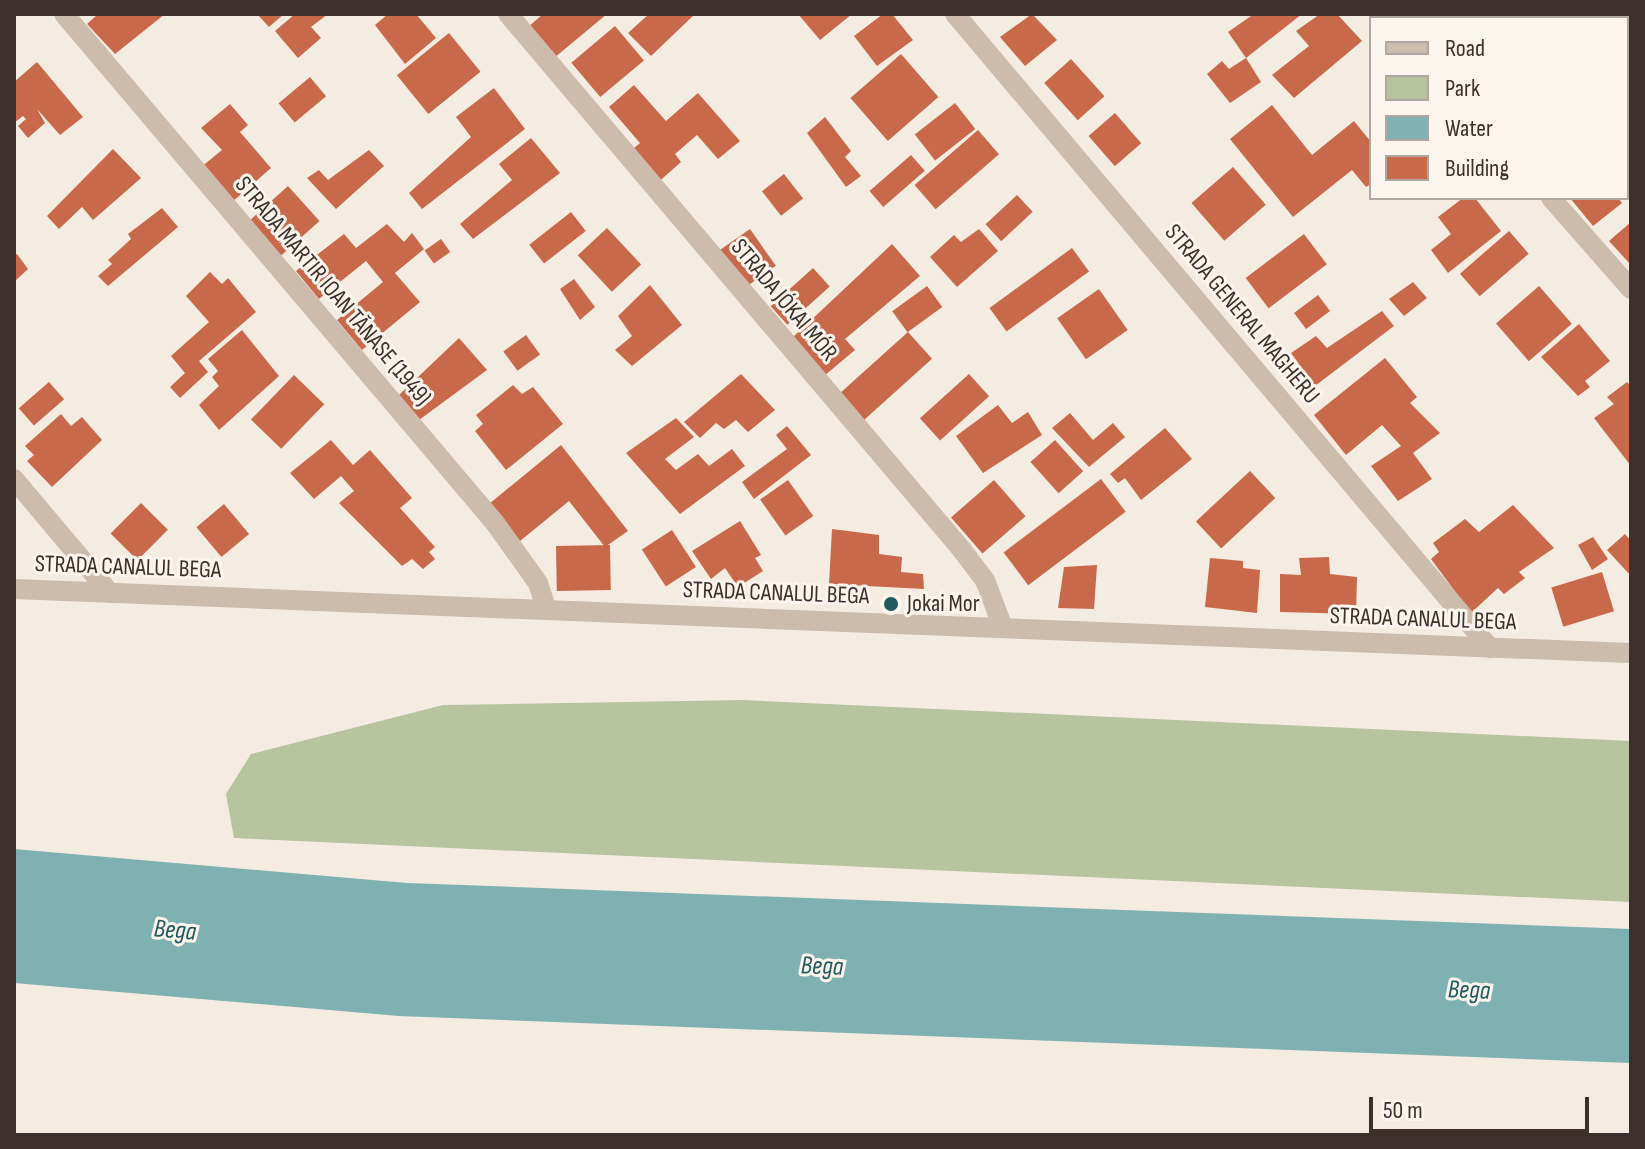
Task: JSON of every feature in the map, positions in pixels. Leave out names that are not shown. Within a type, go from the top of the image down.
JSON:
[{"type":"street","name":"STRADA MARTIR IOAN TĂNASE (1949)","points":[[64,14],[495,523],[538,583],[547,610]]},
{"type":"street","name":"STRADA JÓKAI MÓR","points":[[508,14],[962,550],[985,580],[1003,628]]},
{"type":"street","name":"STRADA GENERAL MAGHERU","points":[[955,14],[1490,648]]},
{"type":"street","points":[[1553,200],[1631,289]]},
{"type":"street","points":[[14,479],[110,593]]},
{"type":"street","name":"STRADA CANALUL BEGA","points":[[14,589],[1631,653]]},
{"type":"green space","points":[[743,700],[1631,741],[1631,902],[234,838],[226,794],[251,754],[443,705]]},
{"type":"water","name":"Bega","points":[[14,849],[407,883],[1631,929],[1631,1063],[399,1016],[14,983]]},
{"type":"building","points":[[98,14],[165,14],[115,54],[87,24]]},
{"type":"building","points":[[257,14],[284,14],[269,27]]},
{"type":"building","points":[[295,14],[328,14],[311,27],[321,38],[298,58],[275,31]]},
{"type":"building","points":[[388,14],[416,14],[436,38],[405,64],[375,25]]},
{"type":"building","points":[[543,14],[607,14],[554,58],[527,28]]},
{"type":"building","points":[[649,14],[695,14],[651,56],[628,33]]},
{"type":"building","points":[[798,14],[852,14],[820,40]]},
{"type":"building","points":[[883,14],[892,14],[913,40],[877,66],[854,36]]},
{"type":"building","points":[[1032,14],[1057,40],[1025,66],[1000,37]]},
{"type":"building","points":[[1254,14],[1302,14],[1246,58],[1228,32]]},
{"type":"building","points":[[1320,14],[1337,14],[1362,41],[1294,98],[1272,75],[1309,46],[1296,31]]},
{"type":"building","points":[[1549,14],[1589,14],[1586,16]]},
{"type":"building","points":[[615,26],[644,60],[600,97],[571,63]]},
{"type":"building","points":[[449,33],[480,72],[428,114],[397,75]]},
{"type":"building","points":[[901,54],[938,97],[888,141],[850,98]]},
{"type":"building","points":[[1246,58],[1261,82],[1230,103],[1207,74],[1222,61],[1229,69]]},
{"type":"building","points":[[1071,59],[1104,96],[1078,120],[1044,83]]},
{"type":"building","points":[[37,62],[83,117],[60,135],[37,109],[45,123],[28,138],[18,126],[26,119],[23,116],[14,123],[14,82]]},
{"type":"building","points":[[310,77],[326,96],[295,123],[279,103]]},
{"type":"building","points":[[634,85],[666,121],[698,93],[740,141],[718,159],[697,135],[675,154],[681,162],[655,185],[628,153],[640,143],[609,107]]},
{"type":"building","points":[[494,88],[525,129],[422,209],[409,193],[471,137],[456,117]]},
{"type":"building","points":[[955,103],[975,129],[935,160],[915,134]]},
{"type":"building","points":[[230,104],[248,125],[240,132],[271,168],[231,203],[200,168],[222,150],[201,128]]},
{"type":"building","points":[[1272,105],[1312,155],[1354,121],[1369,140],[1369,185],[1366,187],[1352,170],[1293,217],[1230,139]]},
{"type":"building","points":[[1115,113],[1141,143],[1115,166],[1089,136]]},
{"type":"building","points":[[825,117],[851,151],[845,157],[861,176],[846,187],[807,133]]},
{"type":"building","points":[[978,130],[999,154],[936,209],[915,185]]},
{"type":"building","points":[[531,138],[560,173],[473,239],[460,224],[512,180],[499,164]]},
{"type":"building","points":[[113,149],[141,178],[93,220],[82,207],[59,229],[47,216]]},
{"type":"building","points":[[369,150],[384,166],[336,209],[307,178],[319,170],[328,180]]},
{"type":"building","points":[[911,155],[925,171],[883,207],[869,191]]},
{"type":"building","points":[[1233,167],[1266,205],[1224,241],[1191,203]]},
{"type":"building","points":[[784,174],[803,198],[781,216],[762,191]]},
{"type":"building","points":[[288,186],[319,221],[281,256],[249,221]]},
{"type":"building","points":[[1017,195],[1033,212],[1001,241],[986,224]]},
{"type":"building","points":[[1460,200],[1477,200],[1501,231],[1448,273],[1431,250],[1451,234],[1438,217]]},
{"type":"building","points":[[1572,200],[1620,200],[1622,203],[1593,226]]},
{"type":"building","points":[[162,208],[178,227],[108,286],[98,276],[112,264],[108,260],[131,239],[128,234]]},
{"type":"building","points":[[571,212],[586,231],[544,264],[529,245]]},
{"type":"building","points":[[1631,222],[1631,265],[1609,241]]},
{"type":"building","points":[[387,224],[404,242],[412,233],[424,249],[395,273],[420,302],[362,350],[337,320],[383,282],[366,261],[319,299],[296,271],[344,234],[356,248]]},
{"type":"building","points":[[607,228],[641,265],[612,292],[578,255]]},
{"type":"building","points":[[750,229],[776,266],[742,289],[716,253]]},
{"type":"building","points":[[979,229],[998,251],[957,287],[930,257],[954,235],[961,242]]},
{"type":"building","points":[[1509,231],[1529,254],[1480,296],[1460,274]]},
{"type":"building","points":[[1304,234],[1327,264],[1269,308],[1246,278]]},
{"type":"building","points":[[441,239],[450,252],[434,264],[425,250]]},
{"type":"building","points":[[892,244],[920,276],[845,339],[855,350],[824,376],[791,339]]},
{"type":"building","points":[[1072,248],[1089,271],[1007,331],[989,308]]},
{"type":"building","points":[[17,254],[28,269],[14,282],[14,256]]},
{"type":"building","points":[[813,268],[830,287],[787,325],[771,306]]},
{"type":"building","points":[[210,272],[222,284],[228,278],[256,312],[199,361],[208,372],[180,398],[170,387],[185,373],[171,356],[209,322],[186,296]]},
{"type":"building","points":[[574,279],[595,307],[580,320],[560,289]]},
{"type":"building","points":[[1413,282],[1427,298],[1404,316],[1389,299]]},
{"type":"building","points":[[650,285],[682,325],[632,366],[615,350],[632,336],[618,316]]},
{"type":"building","points":[[927,286],[942,307],[907,332],[892,311]]},
{"type":"building","points":[[1539,286],[1572,324],[1529,361],[1496,323]]},
{"type":"building","points":[[1099,289],[1128,330],[1086,359],[1057,318]]},
{"type":"building","points":[[1318,295],[1330,311],[1306,329],[1294,313]]},
{"type":"building","points":[[1382,311],[1394,326],[1303,395],[1287,373],[1299,364],[1291,353],[1316,336],[1327,348]]},
{"type":"building","points":[[1579,324],[1610,361],[1585,381],[1590,387],[1578,396],[1541,357]]},
{"type":"building","points":[[242,330],[279,376],[219,430],[199,405],[219,386],[212,377],[218,371],[208,359]]},
{"type":"building","points":[[908,332],[932,359],[859,424],[835,398]]},
{"type":"building","points":[[526,335],[540,354],[517,371],[503,351]]},
{"type":"building","points":[[459,338],[487,370],[419,420],[398,396]]},
{"type":"building","points":[[1385,358],[1417,397],[1410,403],[1440,433],[1413,453],[1432,479],[1398,501],[1371,466],[1401,446],[1382,425],[1346,455],[1314,415]]},
{"type":"building","points":[[741,374],[775,410],[748,432],[736,420],[724,429],[716,423],[700,438],[684,422]]},
{"type":"building","points":[[969,374],[989,396],[940,440],[920,418]]},
{"type":"building","points":[[294,375],[324,404],[281,449],[251,420]]},
{"type":"building","points":[[49,382],[64,399],[34,426],[19,408]]},
{"type":"building","points":[[1627,382],[1631,386],[1631,466],[1594,418],[1614,404],[1607,397]]},
{"type":"building","points":[[513,385],[522,394],[533,387],[563,424],[506,470],[475,431],[483,424],[476,415]]},
{"type":"building","points":[[998,405],[1012,423],[1028,412],[1042,435],[983,473],[956,436]]},
{"type":"building","points":[[1070,413],[1093,440],[1113,423],[1125,437],[1089,467],[1052,428]]},
{"type":"building","points":[[61,414],[71,426],[82,417],[102,440],[52,487],[27,461],[34,455],[25,446]]},
{"type":"building","points":[[676,418],[694,437],[665,459],[676,470],[698,454],[709,466],[732,449],[745,466],[680,514],[626,453]]},
{"type":"building","points":[[787,426],[811,455],[754,499],[742,482],[787,449],[776,435]]},
{"type":"building","points":[[1165,428],[1192,459],[1141,500],[1125,478],[1118,483],[1110,474]]},
{"type":"building","points":[[331,440],[353,465],[370,450],[412,498],[400,508],[435,547],[429,552],[435,559],[423,569],[412,559],[402,566],[339,503],[354,491],[341,476],[314,499],[290,473]]},
{"type":"building","points":[[1055,440],[1083,471],[1059,493],[1030,462]]},
{"type":"building","points":[[561,445],[628,531],[605,547],[569,501],[520,541],[489,504]]},
{"type":"building","points":[[1250,471],[1275,498],[1221,549],[1196,521]]},
{"type":"building","points":[[1101,479],[1126,512],[1028,585],[1004,552]]},
{"type":"building","points":[[788,480],[813,516],[785,536],[760,500]]},
{"type":"building","points":[[994,480],[1025,516],[982,554],[951,517]]},
{"type":"building","points":[[141,503],[168,530],[137,560],[111,533]]},
{"type":"building","points":[[224,504],[249,534],[221,557],[196,527]]},
{"type":"building","points":[[1513,505],[1554,548],[1519,572],[1525,578],[1504,594],[1498,588],[1471,613],[1431,559],[1439,552],[1433,543],[1465,519],[1479,532]]},
{"type":"building","points":[[740,521],[761,555],[755,558],[763,571],[738,587],[725,568],[711,579],[692,551]]},
{"type":"building","points":[[832,529],[879,535],[879,554],[902,557],[901,572],[923,574],[924,589],[829,584]]},
{"type":"building","points":[[672,530],[696,567],[666,587],[642,550]]},
{"type":"building","points":[[1625,534],[1631,541],[1631,576],[1607,550]]},
{"type":"building","points":[[1593,537],[1608,559],[1592,570],[1578,545]]},
{"type":"building","points":[[610,545],[611,590],[557,591],[556,546]]},
{"type":"building","points":[[1329,557],[1330,574],[1357,577],[1356,614],[1280,612],[1280,574],[1301,575],[1299,558]]},
{"type":"building","points":[[1210,558],[1243,561],[1243,568],[1260,570],[1257,613],[1205,607]]},
{"type":"building","points":[[1097,565],[1094,609],[1058,608],[1064,567]]},
{"type":"building","points":[[1602,572],[1614,611],[1563,627],[1551,587]]},
{"type":"place","name":"Jokai Mor","points":[[891,604]]}]
